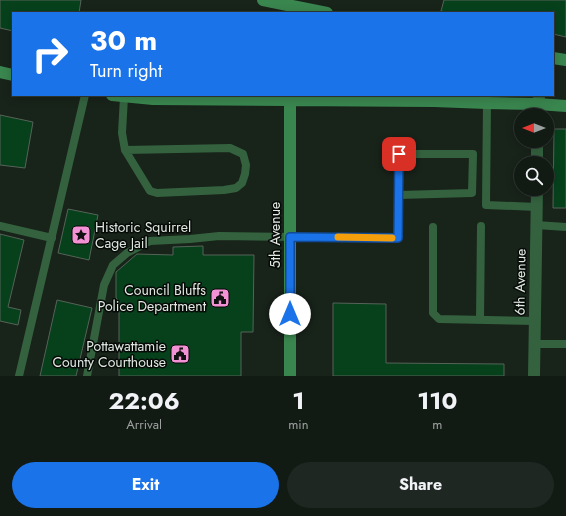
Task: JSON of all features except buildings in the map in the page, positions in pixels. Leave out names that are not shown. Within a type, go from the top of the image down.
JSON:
[{"type":"main road","points":[[263,0],[283,6],[321,12]]},
{"type":"main road","points":[[554,58],[566,60]]},
{"type":"main road","points":[[0,72],[12,75]]},
{"type":"main road","points":[[118,96],[153,99],[290,98],[566,106]]},
{"type":"main road","name":"5th Avenue","points":[[290,98],[290,376]]},
{"type":"street","name":"6th Avenue","points":[[534,376],[537,196]]},
{"type":"lane","points":[[20,376],[84,96]]},
{"type":"lane","points":[[118,96],[125,150],[150,191],[157,193],[224,190],[236,188],[242,183],[245,174],[246,165],[243,154],[230,148],[125,150]]},
{"type":"lane","points":[[487,103],[486,205],[536,207]]},
{"type":"lane","points":[[87,376],[104,285],[113,265],[127,252],[150,241],[219,236],[398,238],[399,154],[473,154],[472,192],[399,194]]},
{"type":"lane","points":[[536,225],[566,227]]},
{"type":"lane","points":[[0,226],[52,238]]},
{"type":"lane","points":[[480,320],[481,226]]},
{"type":"lane","points":[[433,227],[433,313],[438,319],[535,321]]},
{"type":"lane","points":[[534,344],[566,344]]},
{"type":"slow traffic","points":[[338,237],[392,238]]},
{"type":"place","name":"Historic Squirrel Cage Jail","points":[[81,235]]},
{"type":"place","name":"Council Bluffs Police Department","points":[[220,298]]},
{"type":"place","name":"Pottawattamie County Courthouse","points":[[180,354]]},
{"type":"route","points":[[290,314],[290,237],[398,238],[399,154]]}]
